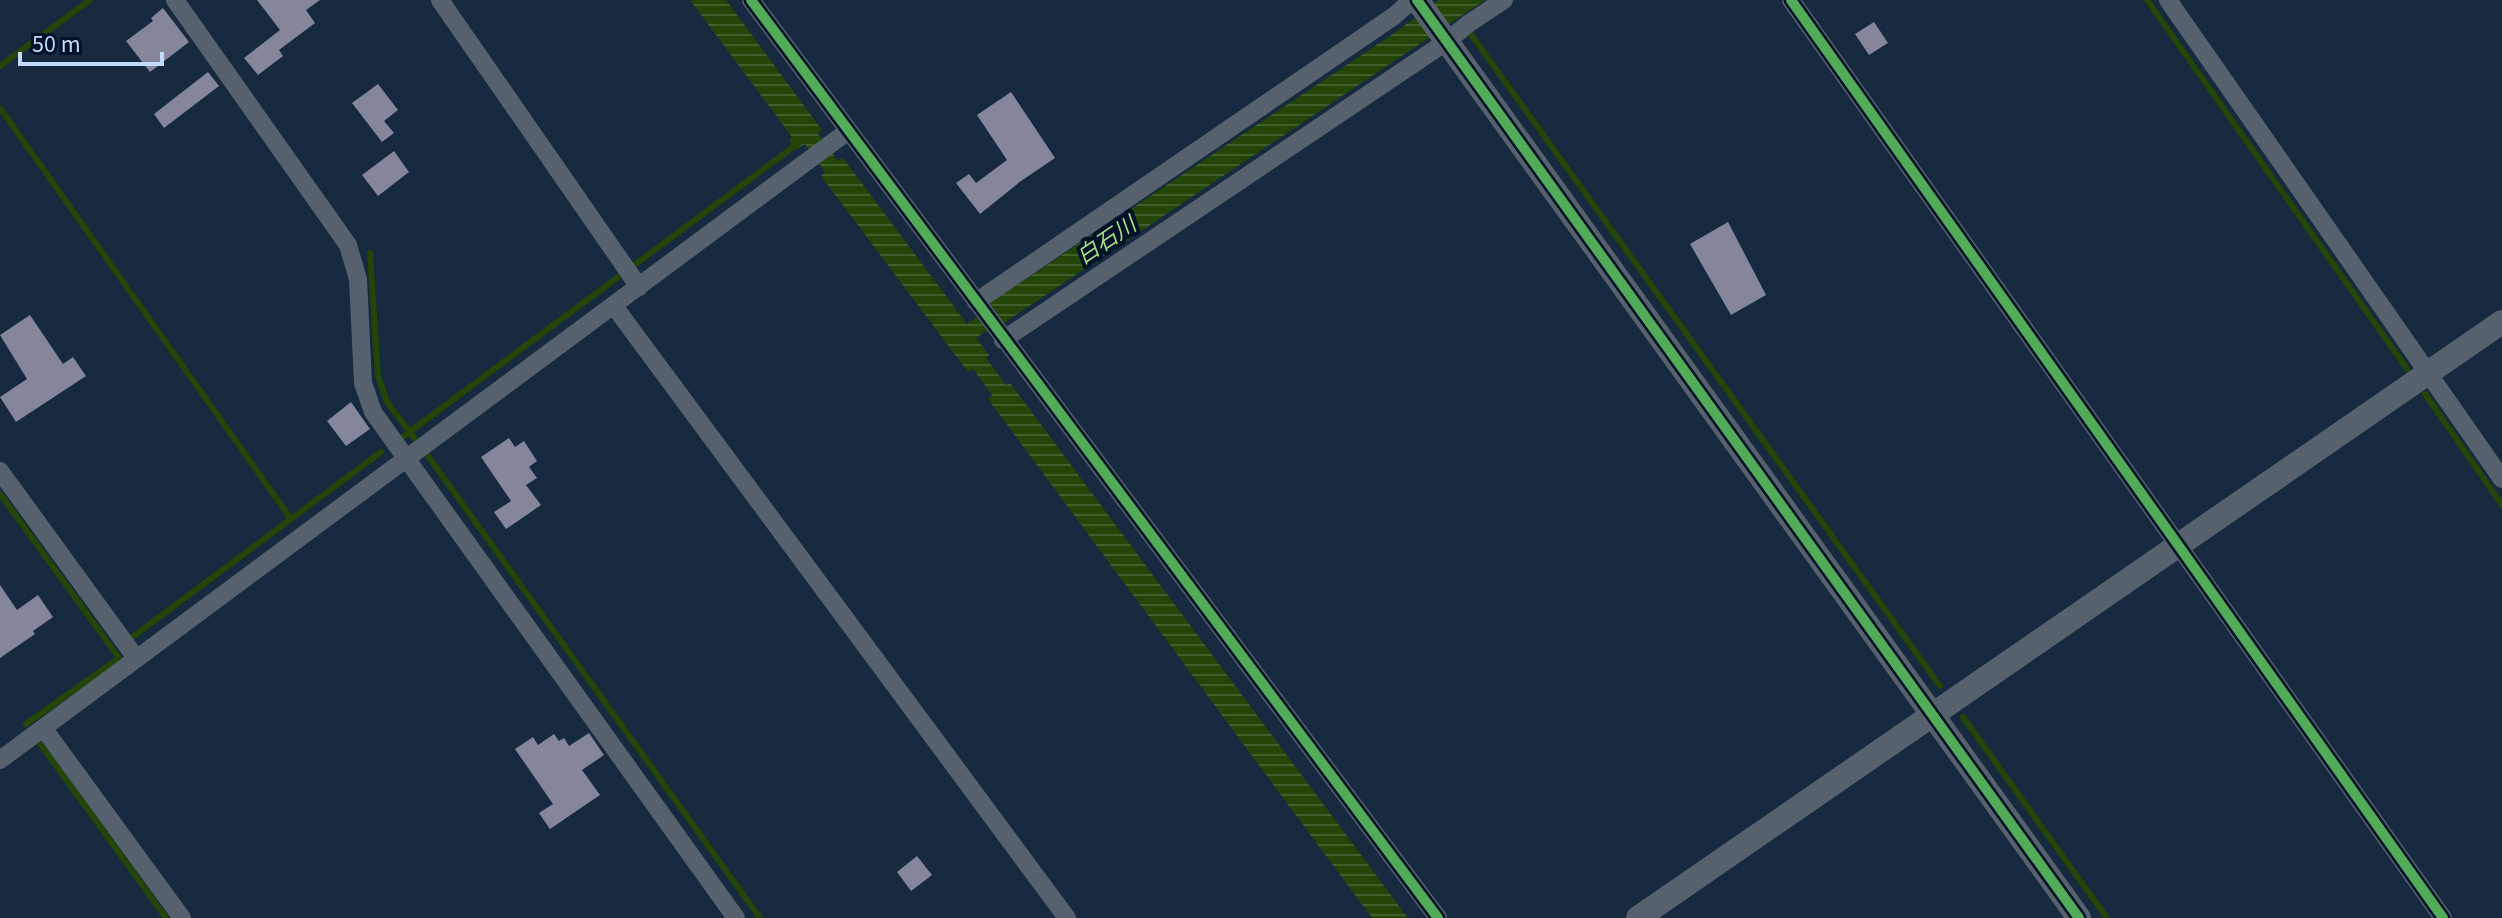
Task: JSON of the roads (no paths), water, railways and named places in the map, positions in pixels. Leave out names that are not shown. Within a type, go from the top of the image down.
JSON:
[{"type":"street","points":[[175,0],[348,245],[358,279],[363,383],[373,412],[417,450],[736,918]]},
{"type":"street","points":[[440,0],[639,287]]},
{"type":"street","points":[[751,0],[1438,918]]},
{"type":"street","points":[[1000,335],[1504,0]]},
{"type":"street","points":[[1791,0],[2443,918]]},
{"type":"street","points":[[2168,0],[2502,479]]},
{"type":"street","points":[[978,305],[1416,1],[1455,33],[1932,715],[2079,918]]},
{"type":"street","points":[[0,760],[848,131]]},
{"type":"street","points":[[614,306],[1067,918]]},
{"type":"street","points":[[1638,918],[2502,322]]},
{"type":"street","points":[[0,471],[136,658]]},
{"type":"street","points":[[44,729],[182,918]]},
{"type":"water","name":"白石川","points":[[690,0],[726,0],[822,130],[818,134],[838,161],[843,158],[967,324],[992,307],[990,303],[1390,36],[1439,0],[1485,0],[1004,323],[1001,320],[976,338],[1006,385],[1010,383],[1408,918],[1372,918],[988,399],[992,395],[973,369],[968,372],[821,176],[825,172],[805,144],[796,150],[789,141],[792,137]]},
{"type":"waterway","points":[[0,66],[90,0]]},
{"type":"waterway","points":[[2147,0],[2407,369]]},
{"type":"waterway","points":[[1467,29],[1940,686]]},
{"type":"waterway","points":[[0,108],[291,519]]},
{"type":"waterway","points":[[637,263],[800,142]]},
{"type":"waterway","points":[[370,253],[378,376],[387,402],[760,918]]},
{"type":"waterway","points":[[404,436],[618,277]]},
{"type":"waterway","points":[[2425,394],[2502,505]]},
{"type":"waterway","points":[[131,638],[381,452]]},
{"type":"waterway","points":[[0,494],[119,658],[26,724]]},
{"type":"waterway","points":[[1963,717],[2107,918]]},
{"type":"waterway","points":[[41,745],[166,918]]}]
